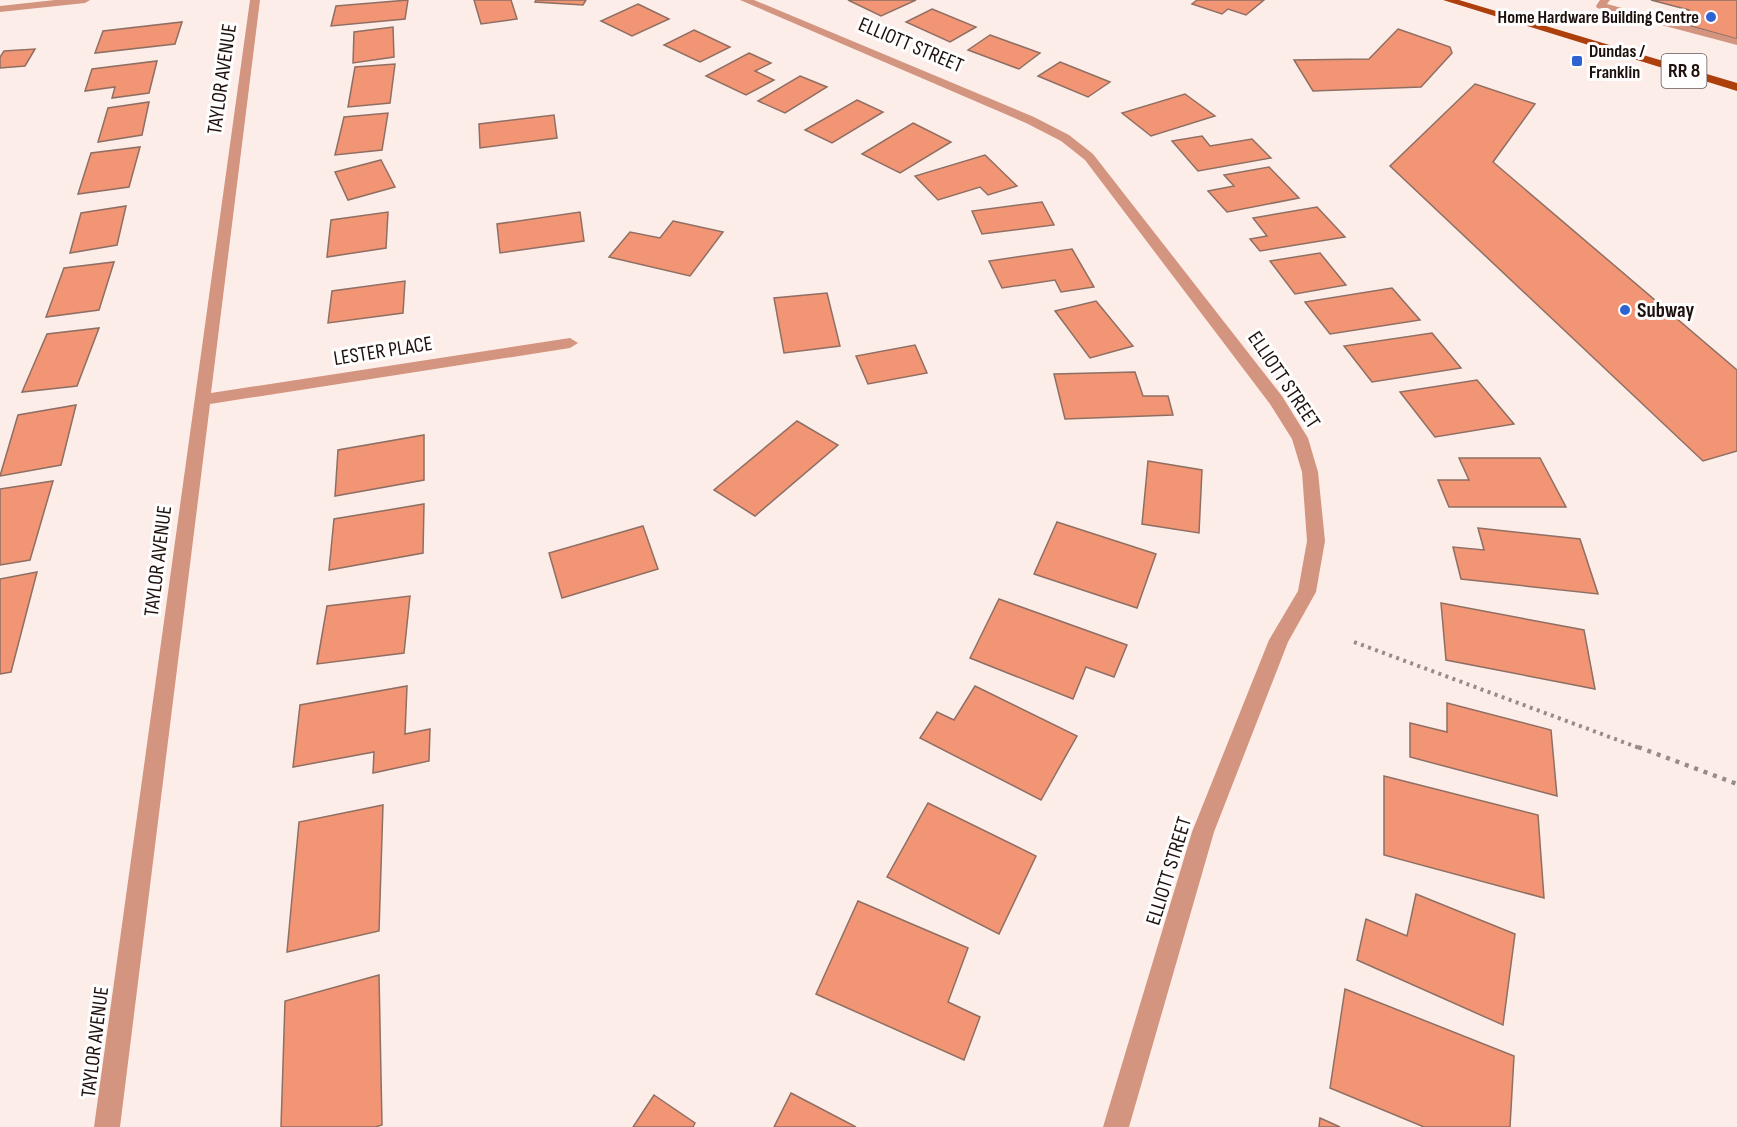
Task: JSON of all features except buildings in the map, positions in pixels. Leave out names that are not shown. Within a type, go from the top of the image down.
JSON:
[{"type":"main road","name":"RR 8","points":[[1448,0],[1737,86]]},
{"type":"street","points":[[0,9],[85,0]]},
{"type":"street","name":"TAYLOR AVENUE","points":[[107,1127],[255,0]]},
{"type":"street","name":"ELLIOTT STREET","points":[[745,0],[1030,120],[1065,138],[1089,157],[1276,400],[1300,438],[1310,472],[1316,541],[1307,592],[1279,640],[1203,832],[1116,1127]]},
{"type":"street","points":[[1605,0],[1601,6],[1737,42]]},
{"type":"street","name":"LESTER PLACE","points":[[202,400],[570,343]]},
{"type":"path","points":[[1354,642],[1737,784]]},
{"type":"place","name":"Home Hardware Building Centre","points":[[1711,17]]},
{"type":"place","name":"Dundas / Franklin","points":[[1577,61]]},
{"type":"place","name":"Subway","points":[[1625,310]]}]
